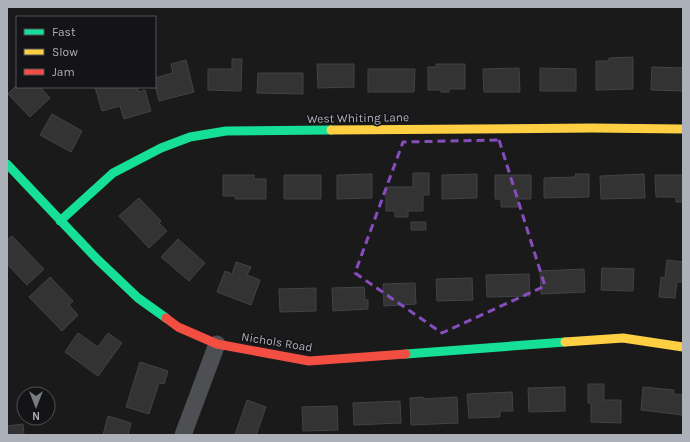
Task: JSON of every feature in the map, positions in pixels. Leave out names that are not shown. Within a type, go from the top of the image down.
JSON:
[{"type":"street","name":"West Whiting Lane","points":[[60,221],[113,173],[161,148],[190,137],[226,132],[274,131],[584,128],[683,129]]},
{"type":"street","name":"Nichols Road","points":[[7,164],[97,259],[138,298],[178,327],[216,344],[309,361],[624,338],[683,347]]},
{"type":"street","points":[[183,435],[216,344]]},
{"type":"highlighted area","points":[[499,140],[545,286],[442,333],[355,273],[403,142]]},
{"type":"building","points":[[633,57],[633,89],[596,90],[596,61],[609,61],[609,58]]},
{"type":"building","points":[[232,59],[242,59],[241,91],[208,90],[208,69],[232,69]]},
{"type":"building","points":[[186,60],[194,92],[159,101],[156,88],[156,78],[173,73],[171,64]]},
{"type":"building","points":[[317,64],[354,64],[354,87],[318,88]]},
{"type":"building","points":[[436,64],[465,64],[465,89],[449,89],[449,92],[441,92],[441,90],[428,90],[428,67],[436,67]]},
{"type":"building","points":[[652,67],[683,68],[683,91],[651,90]]},
{"type":"building","points":[[519,68],[520,92],[484,92],[483,69]]},
{"type":"building","points":[[540,68],[576,69],[576,91],[540,91]]},
{"type":"building","points":[[368,69],[415,69],[414,92],[368,92]]},
{"type":"building","points":[[258,73],[303,73],[303,94],[257,93]]},
{"type":"building","points":[[16,86],[16,88],[41,88],[50,98],[30,117],[8,94]]},
{"type":"building","points":[[95,88],[137,88],[139,92],[145,90],[151,111],[124,119],[120,106],[102,111]]},
{"type":"building","points":[[52,114],[82,131],[71,152],[40,135]]},
{"type":"building","points":[[413,173],[429,173],[429,195],[423,195],[423,211],[408,211],[408,217],[395,217],[395,211],[386,211],[386,187],[413,187]]},
{"type":"building","points":[[372,174],[372,198],[337,199],[337,175]]},
{"type":"building","points":[[477,174],[477,198],[442,199],[442,175]]},
{"type":"building","points":[[575,174],[589,174],[589,197],[544,198],[544,178],[576,177]]},
{"type":"building","points":[[644,174],[645,198],[601,199],[600,176]]},
{"type":"building","points":[[223,175],[254,175],[254,179],[266,179],[266,199],[235,199],[235,196],[223,196]]},
{"type":"building","points":[[284,175],[321,175],[321,199],[284,199]]},
{"type":"building","points":[[495,175],[531,175],[531,199],[518,199],[518,207],[501,207],[501,199],[495,199]]},
{"type":"building","points":[[655,175],[683,175],[683,202],[676,202],[676,197],[656,197]]},
{"type":"building","points":[[139,198],[161,221],[159,223],[167,231],[149,248],[119,216]]},
{"type":"building","points":[[411,222],[426,222],[426,230],[411,230]]},
{"type":"building","points":[[12,236],[44,269],[27,285],[7,264],[7,240]]},
{"type":"building","points":[[178,239],[205,263],[189,281],[161,257]]},
{"type":"building","points":[[667,260],[683,262],[683,282],[677,282],[675,298],[659,297],[661,277],[665,278]]},
{"type":"building","points":[[236,262],[251,267],[247,275],[260,280],[251,305],[217,292],[225,271],[232,274]]},
{"type":"building","points":[[602,268],[634,269],[633,291],[601,290]]},
{"type":"building","points":[[584,269],[585,292],[541,294],[540,271]]},
{"type":"building","points":[[529,274],[530,296],[487,297],[486,275]]},
{"type":"building","points":[[50,277],[73,301],[69,305],[78,315],[62,331],[29,297]]},
{"type":"building","points":[[472,278],[473,300],[437,301],[436,279]]},
{"type":"building","points":[[415,283],[416,304],[384,306],[383,284]]},
{"type":"building","points":[[364,287],[365,300],[368,300],[368,309],[333,311],[332,288]]},
{"type":"building","points":[[316,288],[316,311],[280,312],[279,289]]},
{"type":"building","points":[[78,333],[98,347],[108,333],[122,343],[98,376],[65,352]]},
{"type":"building","points":[[140,362],[168,371],[164,384],[159,383],[149,414],[126,407]]},
{"type":"building","points":[[588,384],[604,384],[604,400],[621,400],[621,423],[591,422],[591,403],[588,403]]},
{"type":"building","points":[[565,387],[565,411],[529,412],[528,388]]},
{"type":"building","points":[[643,387],[674,390],[674,394],[683,395],[683,415],[641,410]]},
{"type":"building","points":[[512,392],[513,411],[500,411],[500,417],[469,418],[467,394]]},
{"type":"building","points":[[423,397],[423,399],[457,397],[458,423],[411,425],[410,398]]},
{"type":"building","points":[[247,400],[266,407],[256,435],[235,435]]},
{"type":"building","points":[[400,401],[401,423],[354,425],[353,403]]},
{"type":"building","points":[[337,406],[338,430],[303,431],[302,407]]},
{"type":"building","points":[[108,416],[131,423],[128,435],[103,435]]},
{"type":"building","points":[[7,426],[23,426],[24,435],[7,435]]},
{"type":"traffic: fast","points":[[60,221],[113,173],[161,148],[190,137],[226,131],[331,130]]},
{"type":"traffic: fast","points":[[7,164],[97,259],[138,298],[166,318]]},
{"type":"traffic: fast","points":[[406,354],[565,342]]},
{"type":"traffic: slow","points":[[331,130],[592,128],[683,129]]},
{"type":"traffic: slow","points":[[565,342],[623,338],[683,347]]},
{"type":"traffic: jam","points":[[166,318],[178,327],[217,344],[309,361],[406,354]]}]
